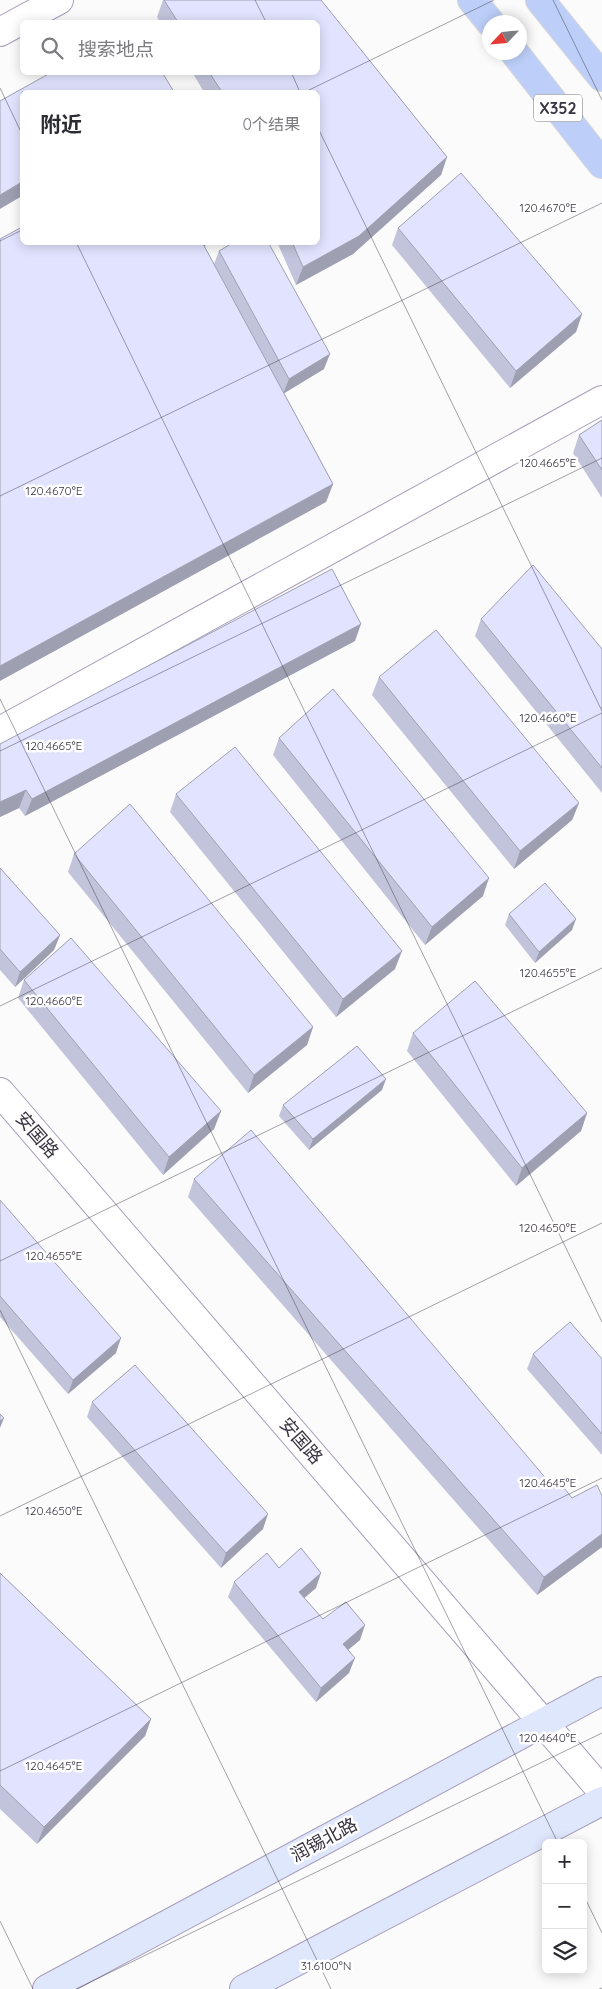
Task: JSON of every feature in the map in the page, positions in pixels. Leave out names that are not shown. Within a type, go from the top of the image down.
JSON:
[{"type":"main road","points":[[472,0],[484,15]]},
{"type":"main road","points":[[540,0],[602,77]]},
{"type":"main road","name":"X352","points":[[520,60],[602,164]]},
{"type":"main road","name":"润锡北路","points":[[47,1989],[602,1691]]},
{"type":"main road","points":[[244,1989],[602,1801]]},
{"type":"street","points":[[22,20],[58,0]]},
{"type":"street","points":[[0,32],[20,21]]},
{"type":"street","points":[[0,731],[602,400]]},
{"type":"street","name":"安国路","points":[[0,1092],[602,1791]]},
{"type":"building","points":[[164,0],[321,0],[447,157],[359,236],[303,267],[293,245],[320,245],[320,90],[221,90],[211,75],[320,75],[320,20],[177,20]]},
{"type":"building","points":[[47,75],[164,75],[173,90],[20,90],[20,183],[0,195],[0,101]]},
{"type":"building","points":[[461,173],[582,314],[516,371],[398,228]]},
{"type":"building","points":[[20,228],[20,245],[204,245],[333,484],[0,666],[0,239]]},
{"type":"building","points":[[229,245],[270,245],[330,354],[289,379],[219,251]]},
{"type":"building","points":[[602,420],[602,470],[579,435]]},
{"type":"building","points":[[533,565],[602,649],[602,768],[481,619]]},
{"type":"building","points":[[332,569],[361,624],[32,799],[26,790],[0,802],[0,744]]},
{"type":"building","points":[[436,630],[579,803],[520,851],[379,677]]},
{"type":"building","points":[[333,689],[489,878],[432,927],[279,738]]},
{"type":"building","points":[[235,747],[402,951],[343,999],[176,794]]},
{"type":"building","points":[[130,804],[313,1027],[254,1075],[74,854]]},
{"type":"building","points":[[0,868],[60,935],[20,972],[0,949]]},
{"type":"building","points":[[545,883],[576,919],[539,952],[509,914]]},
{"type":"building","points":[[71,938],[221,1111],[169,1157],[24,980]]},
{"type":"building","points":[[475,981],[587,1113],[522,1168],[413,1033]]},
{"type":"building","points":[[357,1046],[386,1079],[313,1139],[283,1105]]},
{"type":"building","points":[[251,1130],[554,1488],[561,1484],[572,1498],[597,1485],[602,1496],[602,1534],[544,1577],[194,1179]]},
{"type":"building","points":[[0,1200],[121,1338],[73,1380],[0,1296]]},
{"type":"building","points":[[570,1322],[602,1359],[602,1434],[533,1354]]},
{"type":"building","points":[[135,1365],[268,1514],[226,1553],[92,1402]]},
{"type":"building","points":[[301,1548],[321,1573],[299,1592],[323,1619],[346,1602],[365,1625],[343,1644],[355,1658],[321,1688],[234,1582],[267,1553],[279,1568]]},
{"type":"building","points":[[0,1573],[151,1719],[44,1827],[0,1785]]}]
